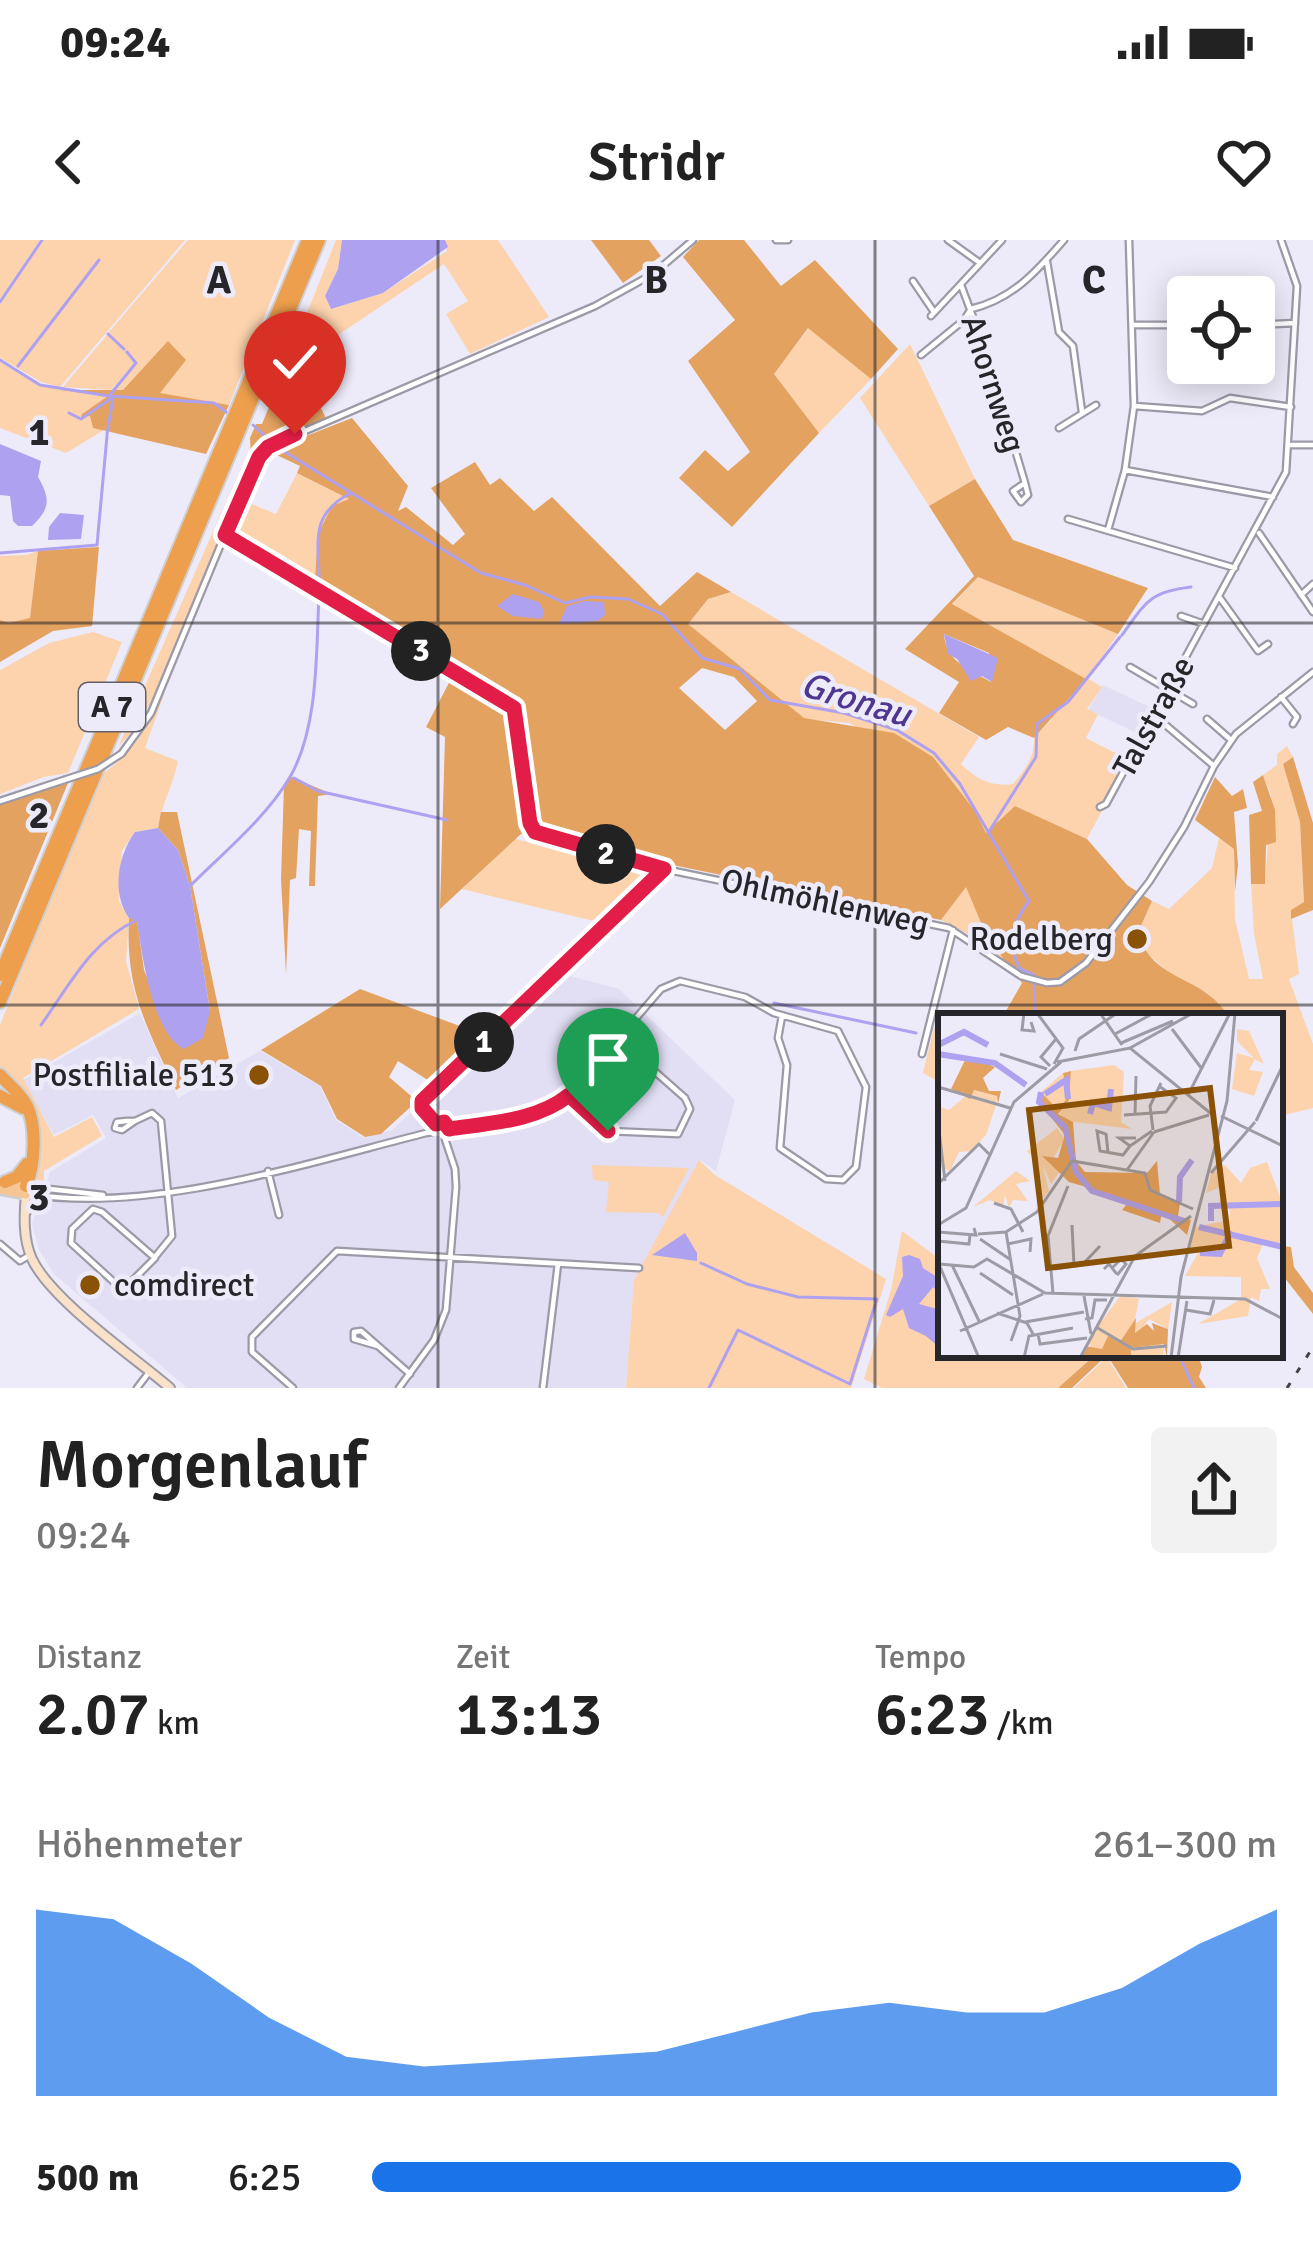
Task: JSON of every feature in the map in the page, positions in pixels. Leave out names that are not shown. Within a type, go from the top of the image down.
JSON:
[{"type":"highway","name":"A 7","points":[[0,975],[308,240]]},
{"type":"highway","name":"A 7","points":[[0,1002],[319,240]]},
{"type":"highway","points":[[0,1075],[30,1114],[27,1180]]},
{"type":"highway","points":[[0,1096],[16,1102],[26,1114],[27,1180]]},
{"type":"highway","points":[[2,1186],[17,1177],[44,1193]]},
{"type":"main road","points":[[25,1216],[2,1186],[27,1180],[25,1216],[31,1255],[44,1277],[170,1388]]},
{"type":"street","points":[[0,801],[98,769],[121,754],[152,713],[250,474],[268,447],[595,306],[652,274],[693,240]]},
{"type":"street","points":[[776,240],[788,240]]},
{"type":"street","points":[[949,240],[980,263]]},
{"type":"street","points":[[913,281],[932,314],[1003,240]]},
{"type":"street","points":[[921,355],[971,309],[1013,292],[1064,240]]},
{"type":"street","points":[[1108,530],[1125,470],[1134,406],[1129,240]]},
{"type":"street","name":"Talstraße","points":[[1100,807],[1155,716],[1286,472],[1297,286],[1281,240]]},
{"type":"street","points":[[1047,262],[1059,332],[1073,346],[1082,412]]},
{"type":"street","name":"Ahornweg","points":[[961,285],[1025,483]]},
{"type":"street","points":[[1275,324],[1294,323]]},
{"type":"street","points":[[1132,325],[1167,325]]},
{"type":"street","points":[[1134,406],[1202,412],[1230,398],[1291,407]]},
{"type":"street","points":[[1059,428],[1096,405]]},
{"type":"street","points":[[1289,445],[1313,446]]},
{"type":"street","points":[[1125,470],[1273,497]]},
{"type":"street","points":[[1068,519],[1235,568]]},
{"type":"street","points":[[1258,530],[1313,612]]},
{"type":"street","name":"Ohlmöhlenweg","points":[[225,535],[514,708],[535,832],[664,869],[953,930],[922,1054]]},
{"type":"street","points":[[1301,595],[1313,584]]},
{"type":"street","points":[[1220,598],[1258,652],[1268,644]]},
{"type":"street","name":"Talstraße","points":[[1181,616],[1206,624]]},
{"type":"street","points":[[1130,667],[1192,704]]},
{"type":"street","points":[[953,930],[1007,969],[1034,981],[1070,977],[1120,923],[1175,843],[1231,740],[1313,672]]},
{"type":"street","points":[[1281,697],[1297,717],[1293,724]]},
{"type":"street","points":[[1155,716],[1214,766]]},
{"type":"street","points":[[1208,718],[1231,740]]},
{"type":"street","points":[[436,1124],[422,1108],[422,1101],[664,869]]},
{"type":"street","points":[[449,1129],[552,1108],[620,1040],[661,989],[674,981],[745,997],[782,1016],[838,1031],[866,1081],[856,1167],[843,1180],[826,1179],[780,1148],[788,1065],[778,1038],[782,1016]]},
{"type":"street","points":[[569,1095],[615,1133],[669,1135],[685,1127],[690,1108],[685,1098],[620,1040]]},
{"type":"street","points":[[135,1120],[148,1114],[159,1116],[172,1236],[155,1258],[128,1285],[116,1284],[71,1243],[70,1236],[88,1211],[97,1209],[155,1258]]},
{"type":"street","points":[[432,1132],[444,1122],[449,1129]]},
{"type":"street","points":[[399,1388],[434,1340],[446,1310],[456,1187],[445,1139],[449,1129]]},
{"type":"street","points":[[432,1132],[445,1139]]},
{"type":"street","points":[[25,1216],[44,1193],[114,1197],[168,1192],[432,1132]]},
{"type":"street","points":[[268,1171],[279,1215]]},
{"type":"street","points":[[0,1244],[20,1261],[31,1255]]},
{"type":"street","points":[[292,1388],[252,1352],[252,1336],[334,1253],[639,1268]]},
{"type":"street","points":[[543,1388],[559,1264]]},
{"type":"street","points":[[378,1346],[410,1374]]},
{"type":"street","points":[[137,1388],[150,1371]]},
{"type":"shaded area","points":[[0,240],[40,240],[0,299]]},
{"type":"shaded area","points":[[43,240],[185,240],[60,387],[41,382],[0,358],[0,304]]},
{"type":"shaded area","points":[[188,240],[295,240],[229,405],[115,390],[138,363],[128,351],[135,363],[111,390],[63,387],[107,335],[125,349],[108,333]]},
{"type":"shaded area","points":[[336,240],[342,240],[338,269],[325,296],[331,309],[383,293],[447,251],[445,240],[498,240],[549,317],[470,354],[446,314],[468,301],[444,264],[308,355],[290,356]]},
{"type":"shaded area","points":[[342,240],[445,240],[448,247],[383,293],[331,309],[325,296],[338,269]]},
{"type":"shaded area","points":[[591,240],[649,240],[661,256],[623,283]]},
{"type":"shaded area","points":[[699,240],[744,240],[781,286],[815,260],[898,349],[871,379],[808,328],[774,374],[819,433],[732,527],[679,478],[705,450],[728,471],[750,452],[688,361],[735,320],[683,257]]},
{"type":"shaded area","points":[[809,328],[871,379],[819,433],[773,373]]},
{"type":"shaded area","points":[[168,341],[186,360],[160,393],[229,405],[206,454],[93,428],[90,416],[82,414],[108,396],[60,390],[123,390]]},
{"type":"shaded area","points":[[910,344],[975,479],[929,506],[860,398]]},
{"type":"shaded area","points":[[290,356],[302,358],[302,371],[326,418],[267,446],[255,460],[250,438],[256,424],[262,424]]},
{"type":"shaded area","points":[[0,362],[40,386],[110,395],[83,414],[90,416],[93,428],[104,430],[66,453],[0,428]]},
{"type":"shaded area","points":[[352,418],[408,486],[398,511],[406,507],[453,545],[465,534],[431,488],[475,462],[490,485],[500,478],[534,511],[552,497],[660,606],[697,572],[731,592],[708,599],[688,624],[804,718],[894,733],[933,757],[986,833],[1015,806],[1087,839],[1127,885],[1152,901],[1127,943],[1142,943],[1154,961],[1209,995],[1227,1013],[1005,1013],[1022,983],[987,937],[966,887],[941,920],[521,834],[440,909],[445,737],[426,727],[453,675],[314,592],[318,534],[332,506],[349,499],[297,473],[300,466],[268,451]],"holes":[[[702,668],[734,677],[757,701],[725,730],[679,688]]]},
{"type":"shaded area","points":[[252,443],[255,460],[193,614],[153,698],[119,745]]},
{"type":"shaded area","points":[[0,444],[41,461],[38,477],[47,503],[32,526],[18,526],[10,496],[0,495]]},
{"type":"shaded area","points":[[297,473],[350,499],[318,534],[314,592],[227,541],[242,500],[276,514]]},
{"type":"shaded area","points":[[975,479],[1013,540],[1148,588],[1118,634],[978,577],[952,604],[1086,679],[1034,738],[1008,727],[986,740],[939,713],[959,682],[905,649],[974,576],[929,506]],"holes":[[[944,634],[989,653],[991,682],[954,659]]]},
{"type":"shaded area","points":[[60,513],[84,515],[81,539],[48,540],[49,527]]},
{"type":"shaded area","points":[[99,547],[92,626],[53,631],[0,662],[0,620],[30,618],[38,551]]},
{"type":"shaded area","points":[[38,551],[30,619],[0,620],[0,556]]},
{"type":"shaded area","points":[[978,577],[1118,634],[1087,678],[1102,687],[1087,709],[1098,714],[1086,738],[1129,760],[1087,839],[1015,806],[986,834],[975,811],[850,723],[804,719],[687,624],[708,599],[731,592],[979,737],[961,764],[984,781],[1013,784],[1031,757],[1034,738],[1051,720],[952,605]]},
{"type":"shaded area","points":[[513,594],[539,602],[542,619],[513,616],[497,606]]},
{"type":"shaded area","points":[[604,602],[605,615],[598,621],[559,624],[567,606]]},
{"type":"shaded area","points":[[93,632],[122,642],[68,773],[0,794],[0,670],[49,643]]},
{"type":"shaded area","points":[[944,634],[998,658],[992,682],[982,676],[971,681],[957,659],[948,654]]},
{"type":"shaded area","points":[[1103,685],[1156,710],[1141,735],[1088,710]]},
{"type":"shaded area","points":[[165,692],[145,748],[178,761],[176,770],[158,828],[135,832],[122,851],[119,901],[129,918],[126,961],[139,1009],[23,1078],[54,1137],[92,1117],[102,1136],[44,1171],[44,1185],[35,1170],[36,1131],[0,1067],[0,1025],[101,775],[139,738]]},
{"type":"shaded area","points":[[1287,746],[1293,757],[1283,764],[1300,822],[1304,902],[1291,910],[1299,974],[1289,979],[1313,1044],[1313,1108],[1283,1115],[1283,1013],[1227,1013],[1207,993],[1174,978],[1146,952],[1126,943],[1140,928],[1152,901],[1169,909],[1212,868],[1219,838],[1234,849],[1235,919],[1249,979],[1263,979],[1251,884],[1265,883],[1271,795],[1263,775],[1277,765],[1277,754]]},
{"type":"shaded area","points":[[1293,757],[1313,823],[1313,910],[1291,919],[1291,910],[1304,902],[1300,822],[1283,764]]},
{"type":"shaded area","points":[[1263,775],[1275,810],[1276,842],[1266,845],[1265,884],[1251,884],[1249,815],[1262,811],[1253,782]]},
{"type":"shaded area","points":[[289,776],[332,794],[318,796],[315,886],[309,886],[311,831],[299,829],[296,878],[290,880],[286,974],[281,879],[284,785]]},
{"type":"shaded area","points":[[1215,777],[1232,796],[1243,789],[1247,808],[1234,812],[1235,891],[1234,849],[1195,820]]},
{"type":"shaded area","points":[[68,783],[0,948],[0,805]]},
{"type":"shaded area","points":[[161,812],[177,812],[229,1058],[176,1090],[140,1007],[129,943],[129,918],[137,920],[144,970],[152,990],[210,1011],[190,886],[178,850],[158,828]]},
{"type":"shaded area","points":[[158,828],[178,850],[190,886],[210,1011],[203,1038],[184,1049],[173,1040],[156,1010],[137,921],[129,918],[120,897],[121,863],[135,832]]},
{"type":"shaded area","points":[[515,839],[656,874],[602,923],[462,889]]},
{"type":"shaded area","points":[[966,886],[987,937],[1016,974],[966,933],[941,920]]},
{"type":"shaded area","points":[[563,974],[619,989],[735,1100],[716,1171],[700,1160],[634,1281],[626,1388],[187,1388],[54,1274],[39,1250],[32,1224],[50,1172],[106,1138],[93,1115],[54,1135],[23,1080],[140,1013],[178,1098],[260,1051],[320,1086],[336,1120],[364,1138],[392,1130]]},
{"type":"shaded area","points":[[360,989],[484,1035],[434,1084],[398,1061],[389,1077],[417,1101],[381,1134],[365,1137],[337,1119],[321,1086],[261,1050]]},
{"type":"shaded area","points":[[934,1028],[938,1029],[938,1081],[923,1073]]},
{"type":"shaded area","points":[[699,1160],[715,1175],[886,1279],[851,1388],[626,1388],[634,1280]]},
{"type":"shaded area","points":[[592,1165],[689,1168],[663,1217],[606,1212],[609,1182],[593,1180]]},
{"type":"shaded area","points":[[902,1231],[938,1258],[938,1358],[1092,1358],[1058,1388],[882,1388],[864,1379],[891,1290]]},
{"type":"shaded area","points":[[685,1233],[697,1261],[652,1255]]},
{"type":"shaded area","points":[[1283,1246],[1291,1247],[1294,1267],[1313,1293],[1313,1314],[1284,1277]]},
{"type":"shaded area","points":[[902,1257],[920,1259],[923,1268],[938,1278],[919,1304],[938,1309],[938,1346],[909,1328],[903,1309],[886,1315],[903,1276]]},
{"type":"shaded area","points":[[1092,1358],[1104,1358],[1072,1388],[1058,1388]]},
{"type":"shaded area","points":[[1108,1358],[1126,1388],[1074,1388]]},
{"type":"shaded area","points":[[1109,1358],[1199,1358],[1199,1377],[1206,1388],[1128,1388]]},
{"type":"waterway","points":[[0,302],[42,240]]},
{"type":"waterway","points":[[18,366],[99,260]]},
{"type":"waterway","points":[[108,334],[124,349]]},
{"type":"waterway","points":[[109,396],[136,363],[127,352]]},
{"type":"waterway","name":"Gronau","points":[[0,360],[40,385],[109,396],[214,403],[230,415]]},
{"type":"waterway","points":[[69,413],[81,419],[113,397]]},
{"type":"waterway","points":[[107,434],[113,398]]},
{"type":"waterway","name":"Gronau","points":[[253,425],[277,447],[481,573],[565,603],[590,597],[628,599],[662,614],[702,658],[740,669],[770,700],[844,713],[897,730],[934,753],[960,784],[1029,901],[1018,918],[1012,942],[1020,969],[1034,975],[1035,1013]]},
{"type":"waterway","points":[[0,553],[97,545],[107,436]]},
{"type":"waterway","points":[[319,587],[322,521],[351,493]]},
{"type":"waterway","points":[[1122,635],[1150,600],[1191,587]]},
{"type":"waterway","points":[[190,886],[269,807],[299,757],[314,688],[319,596]]},
{"type":"waterway","points":[[990,830],[1036,757],[1037,724],[1068,702],[1120,637]]},
{"type":"waterway","points":[[294,778],[318,791],[447,820]]},
{"type":"waterway","points":[[41,1025],[94,952],[137,920]]},
{"type":"waterway","points":[[774,1003],[916,1033]]},
{"type":"waterway","points":[[701,1263],[747,1284],[798,1297],[876,1302]]},
{"type":"waterway","points":[[709,1388],[738,1330],[850,1384],[875,1305]]},
{"type":"waterway","name":"Gronau","points":[[1180,1358],[1194,1388]]},
{"type":"railway","points":[[1287,1388],[1313,1347]]},
{"type":"place","name":"Rodelberg","points":[[1137,939]]},
{"type":"place","name":"Postfiliale 513","points":[[259,1075]]},
{"type":"place","name":"comdirect","points":[[90,1285]]},
{"type":"route","points":[[295,434],[259,457],[225,535],[514,708],[535,832],[664,869],[422,1101],[422,1108],[436,1124],[444,1122],[449,1129],[535,1114],[569,1095],[608,1131]]}]
